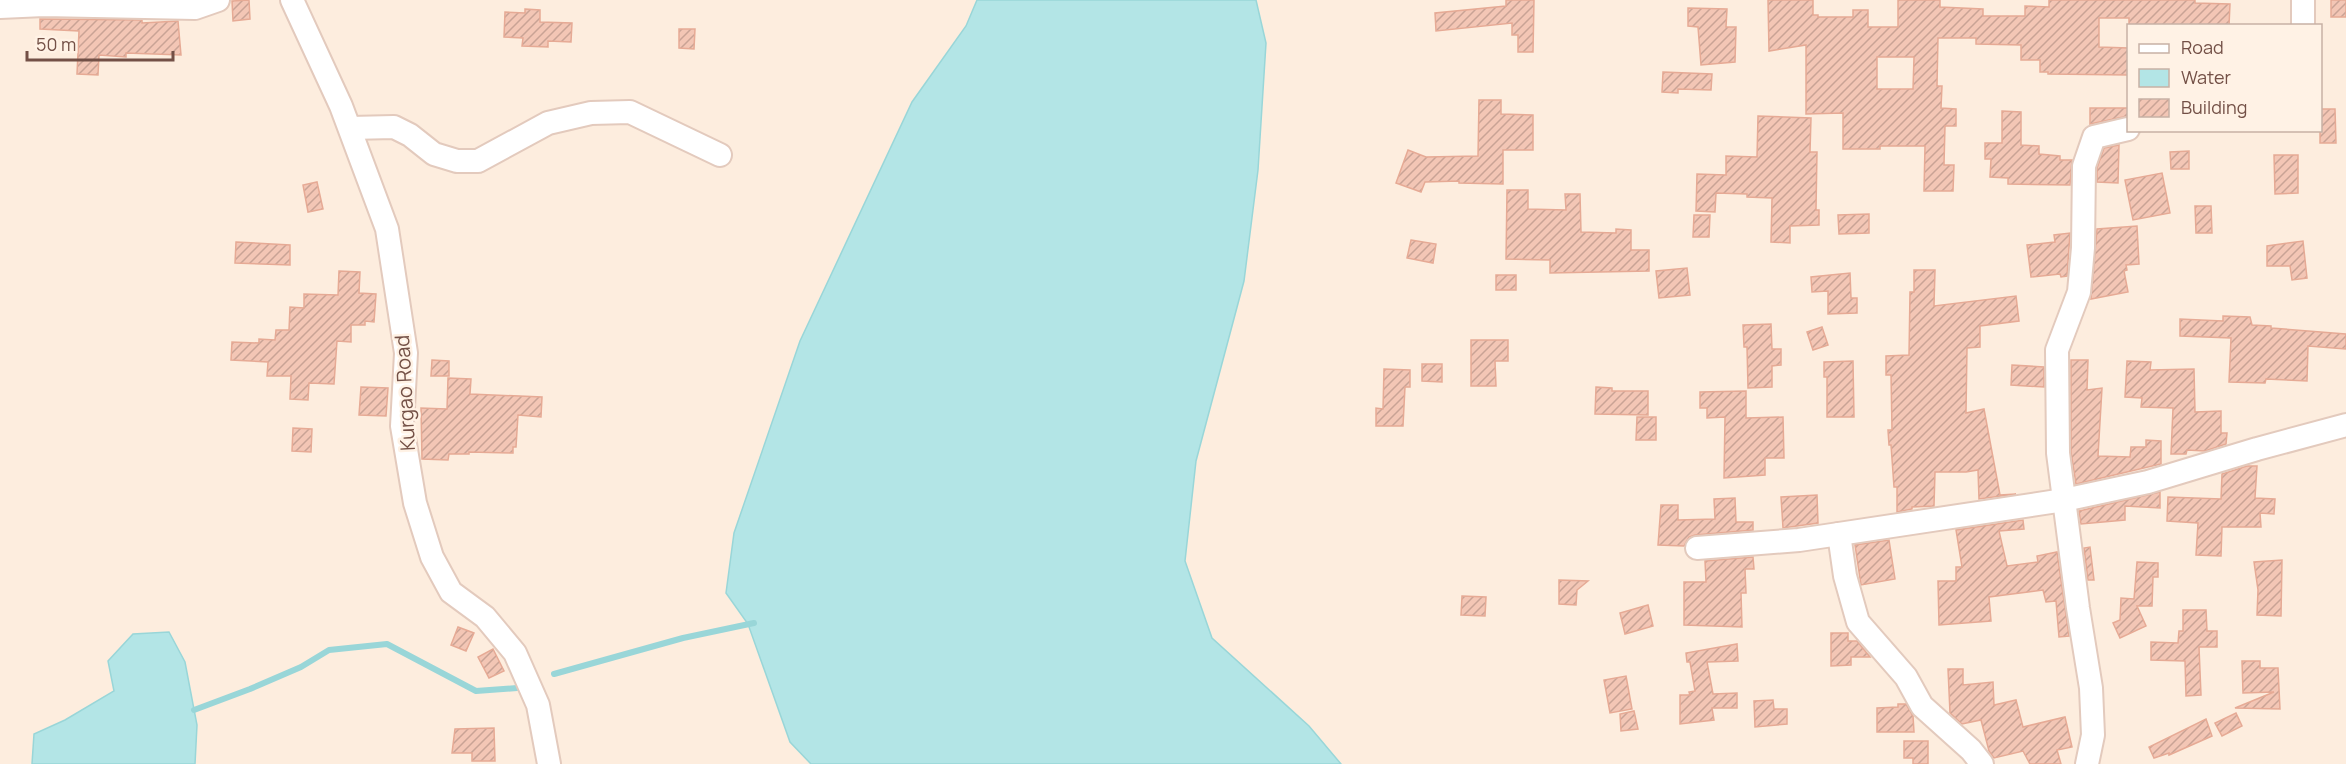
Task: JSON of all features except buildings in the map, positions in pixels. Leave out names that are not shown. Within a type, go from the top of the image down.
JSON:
[{"type":"street","points":[[0,7],[44,5],[195,8],[218,0]]},
{"type":"street","name":"Kurgao Road","points":[[292,0],[350,128],[387,229],[406,353],[402,426],[415,503],[432,557],[451,592],[485,617],[515,653],[537,705],[549,764]]},
{"type":"street","points":[[2303,0],[2303,24]]},
{"type":"street","points":[[350,128],[394,127],[410,135],[434,154],[457,161],[478,161],[548,123],[591,113],[630,112],[720,155]]},
{"type":"street","points":[[2087,764],[2093,735],[2091,688],[2058,453],[2057,350],[2079,292],[2083,248],[2084,166],[2094,137],[2127,129]]},
{"type":"street","points":[[1697,548],[1799,540],[2064,500],[2148,482],[2346,425]]},
{"type":"street","points":[[1839,534],[1845,576],[1858,622],[1906,677],[1922,706],[1971,750],[1982,764]]},
{"type":"water","points":[[977,0],[1256,0],[1266,43],[1258,170],[1244,281],[1196,461],[1185,561],[1212,638],[1309,726],[1341,764],[811,764],[790,742],[748,624],[726,593],[734,533],[800,341],[912,102],[966,26]]},
{"type":"water","points":[[169,632],[185,662],[197,725],[195,764],[32,764],[34,734],[65,720],[114,691],[108,661],[133,634]]},
{"type":"waterway","points":[[554,674],[683,638],[754,623]]},
{"type":"waterway","points":[[194,710],[301,667],[329,650],[387,644],[476,691],[517,688]]}]
